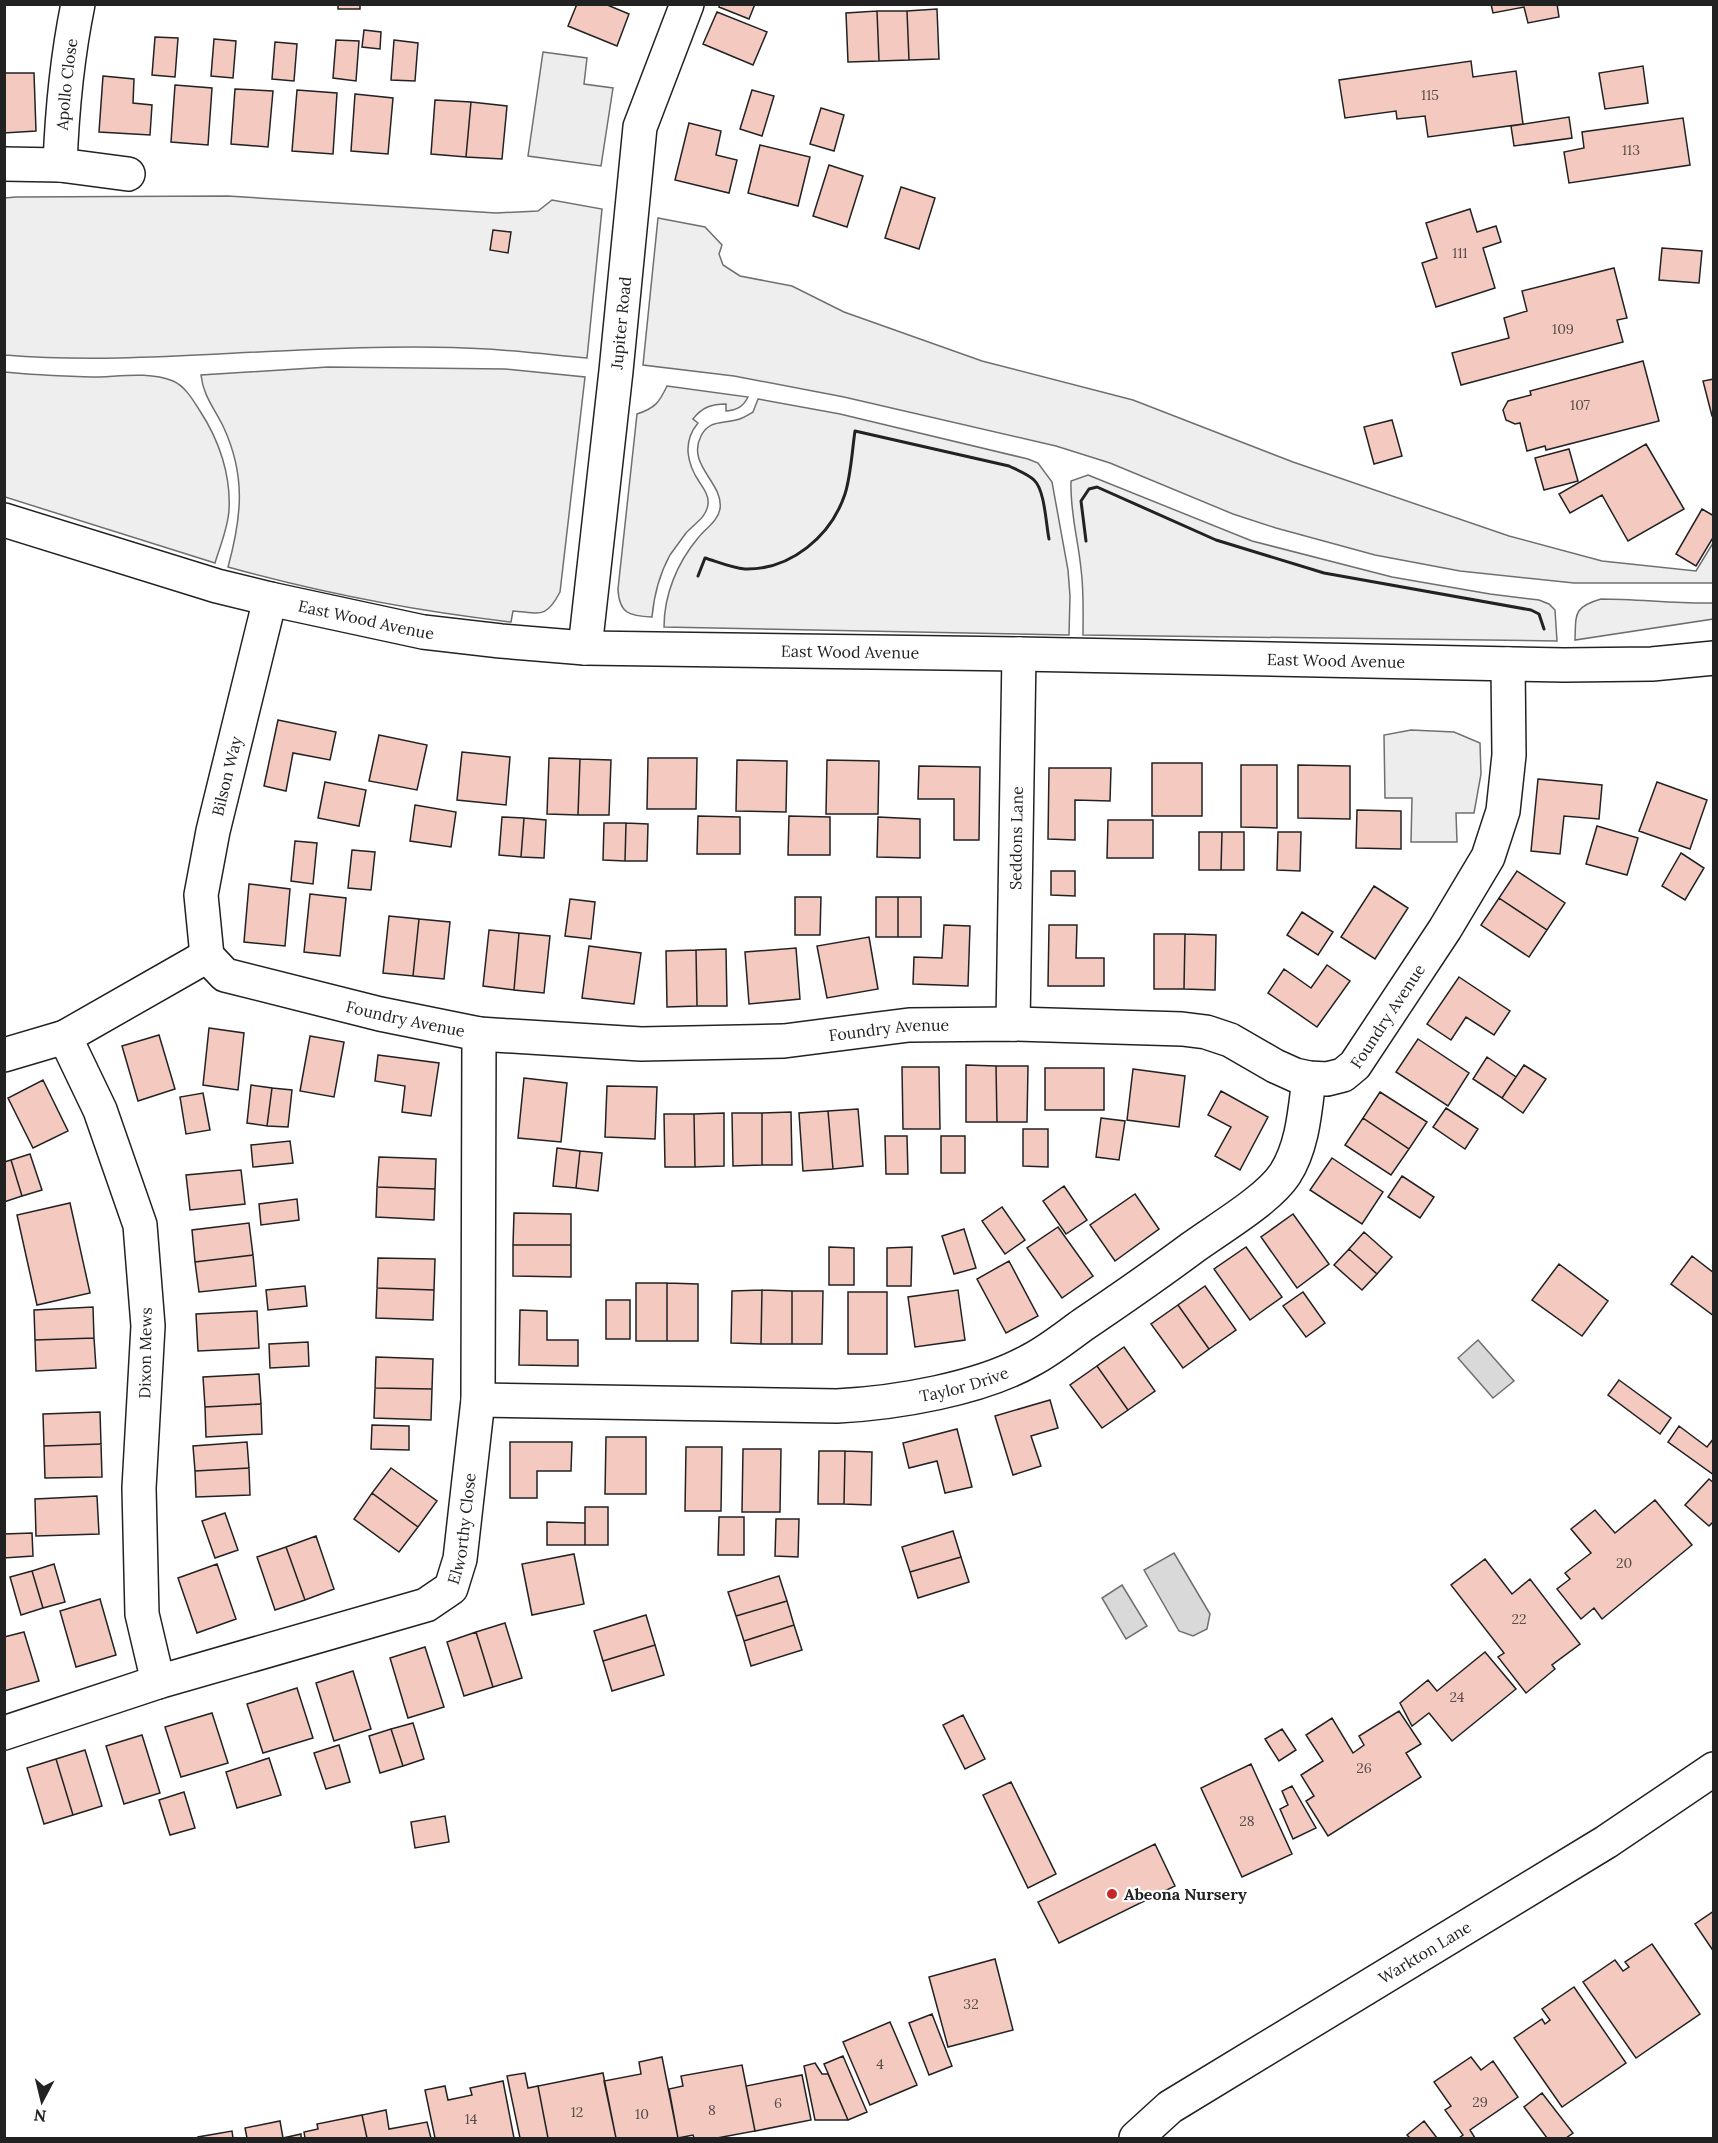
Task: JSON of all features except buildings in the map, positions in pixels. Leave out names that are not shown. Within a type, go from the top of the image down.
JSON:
[{"type":"street","name":"Apollo Close","points":[[60,165],[67,61],[78,4]]},
{"type":"street","name":"Jupiter Road","points":[[585,648],[640,127],[687,4]]},
{"type":"street","points":[[4,164],[60,165],[128,174]]},
{"type":"street","name":"East Wood Avenue","points":[[4,520],[217,586],[270,599],[423,632],[585,648],[1508,664],[1652,664],[1713,658]]},
{"type":"street","name":"Bilson Way","points":[[207,956],[201,895],[213,831],[270,599]]},
{"type":"street","name":"Seddons Lane","points":[[1013,1024],[1019,654]]},
{"type":"street","name":"Foundry Avenue","points":[[207,956],[225,975],[380,1014],[479,1034],[641,1044],[784,1041],[909,1025],[1013,1024],[1160,1028],[1206,1032],[1230,1040],[1275,1066],[1309,1078],[1327,1079],[1342,1075],[1355,1065],[1445,928],[1488,857],[1503,811],[1509,755],[1508,664]]},
{"type":"street","points":[[4,1055],[65,1037],[207,956]]},
{"type":"street","name":"Elworthy Close","points":[[4,1733],[158,1682],[426,1605],[450,1588],[460,1559],[478,1400],[479,1034]]},
{"type":"street","name":"Dixon Mews","points":[[65,1037],[100,1110],[140,1225],[148,1326],[139,1488],[142,1614],[158,1682]]},
{"type":"street","name":"Taylor Drive","points":[[478,1400],[849,1405],[902,1399],[997,1376],[1031,1360],[1049,1348],[1261,1198],[1284,1177],[1291,1164],[1303,1124],[1309,1078]]},
{"type":"street","name":"Warkton Lane","points":[[1136,2139],[1170,2107],[1606,1842],[1713,1769]]},
{"type":"shaded area","points":[[543,52],[587,58],[584,84],[613,88],[601,166],[528,156]]},
{"type":"shaded area","points":[[228,196],[496,213],[538,211],[552,200],[602,209],[587,358],[500,350],[417,347],[116,358],[5,355],[5,198]]},
{"type":"shaded area","points":[[658,218],[705,227],[722,245],[719,254],[723,265],[740,276],[792,286],[844,312],[982,361],[1133,400],[1293,462],[1509,536],[1602,561],[1696,571],[1713,543],[1713,583],[1574,583],[1460,571],[1375,555],[1233,514],[1110,463],[1056,446],[844,397],[734,376],[643,365]]},
{"type":"shaded area","points":[[328,367],[505,369],[585,377],[560,592],[551,607],[536,613],[513,611],[511,622],[368,600],[228,567],[239,513],[238,479],[230,444],[206,395],[201,375]]},
{"type":"shaded area","points":[[5,372],[91,377],[153,376],[173,381],[181,386],[192,398],[207,422],[226,471],[229,497],[228,517],[215,563],[5,497]]},
{"type":"shaded area","points":[[667,386],[748,397],[742,406],[736,409],[726,411],[726,404],[712,406],[704,409],[693,419],[698,423],[688,445],[689,461],[707,495],[707,509],[703,517],[686,533],[670,555],[658,585],[652,617],[644,617],[623,609],[618,589],[637,414],[656,404]]},
{"type":"shaded area","points":[[758,399],[840,414],[1038,463],[1052,482],[1068,570],[1069,635],[664,627],[666,603],[678,569],[691,548],[717,517],[720,509],[717,491],[698,456],[701,436],[712,425],[745,417],[753,412]]},
{"type":"shaded area","points":[[1088,475],[1252,541],[1392,577],[1539,600],[1549,604],[1555,610],[1557,641],[1083,635],[1082,577],[1073,515],[1071,481]]},
{"type":"shaded area","points":[[1601,599],[1713,603],[1713,619],[1575,640],[1578,613],[1585,605]]},
{"type":"shaded area","points":[[1411,730],[1454,732],[1480,743],[1481,774],[1474,813],[1456,813],[1457,842],[1411,842],[1412,798],[1385,798],[1384,735]]},
{"type":"shaded area","points":[[1478,1340],[1514,1381],[1493,1398],[1458,1358]]},
{"type":"shaded area","points":[[1174,1553],[1210,1614],[1207,1629],[1193,1636],[1179,1631],[1144,1570]]},
{"type":"shaded area","points":[[1122,1585],[1147,1626],[1126,1639],[1102,1598]]},
{"type":"wall","points":[[698,576],[705,558],[745,569],[762,568],[778,564],[807,548],[830,524],[839,509],[850,471],[855,431],[1009,466],[1026,474],[1034,480],[1041,491],[1049,539]]},
{"type":"wall","points":[[1086,541],[1081,501],[1089,489],[1097,487],[1216,540],[1324,573],[1531,610],[1539,614],[1544,629]]},
{"type":"place","name":"Abeona Nursery","points":[[1112,1894]]}]
